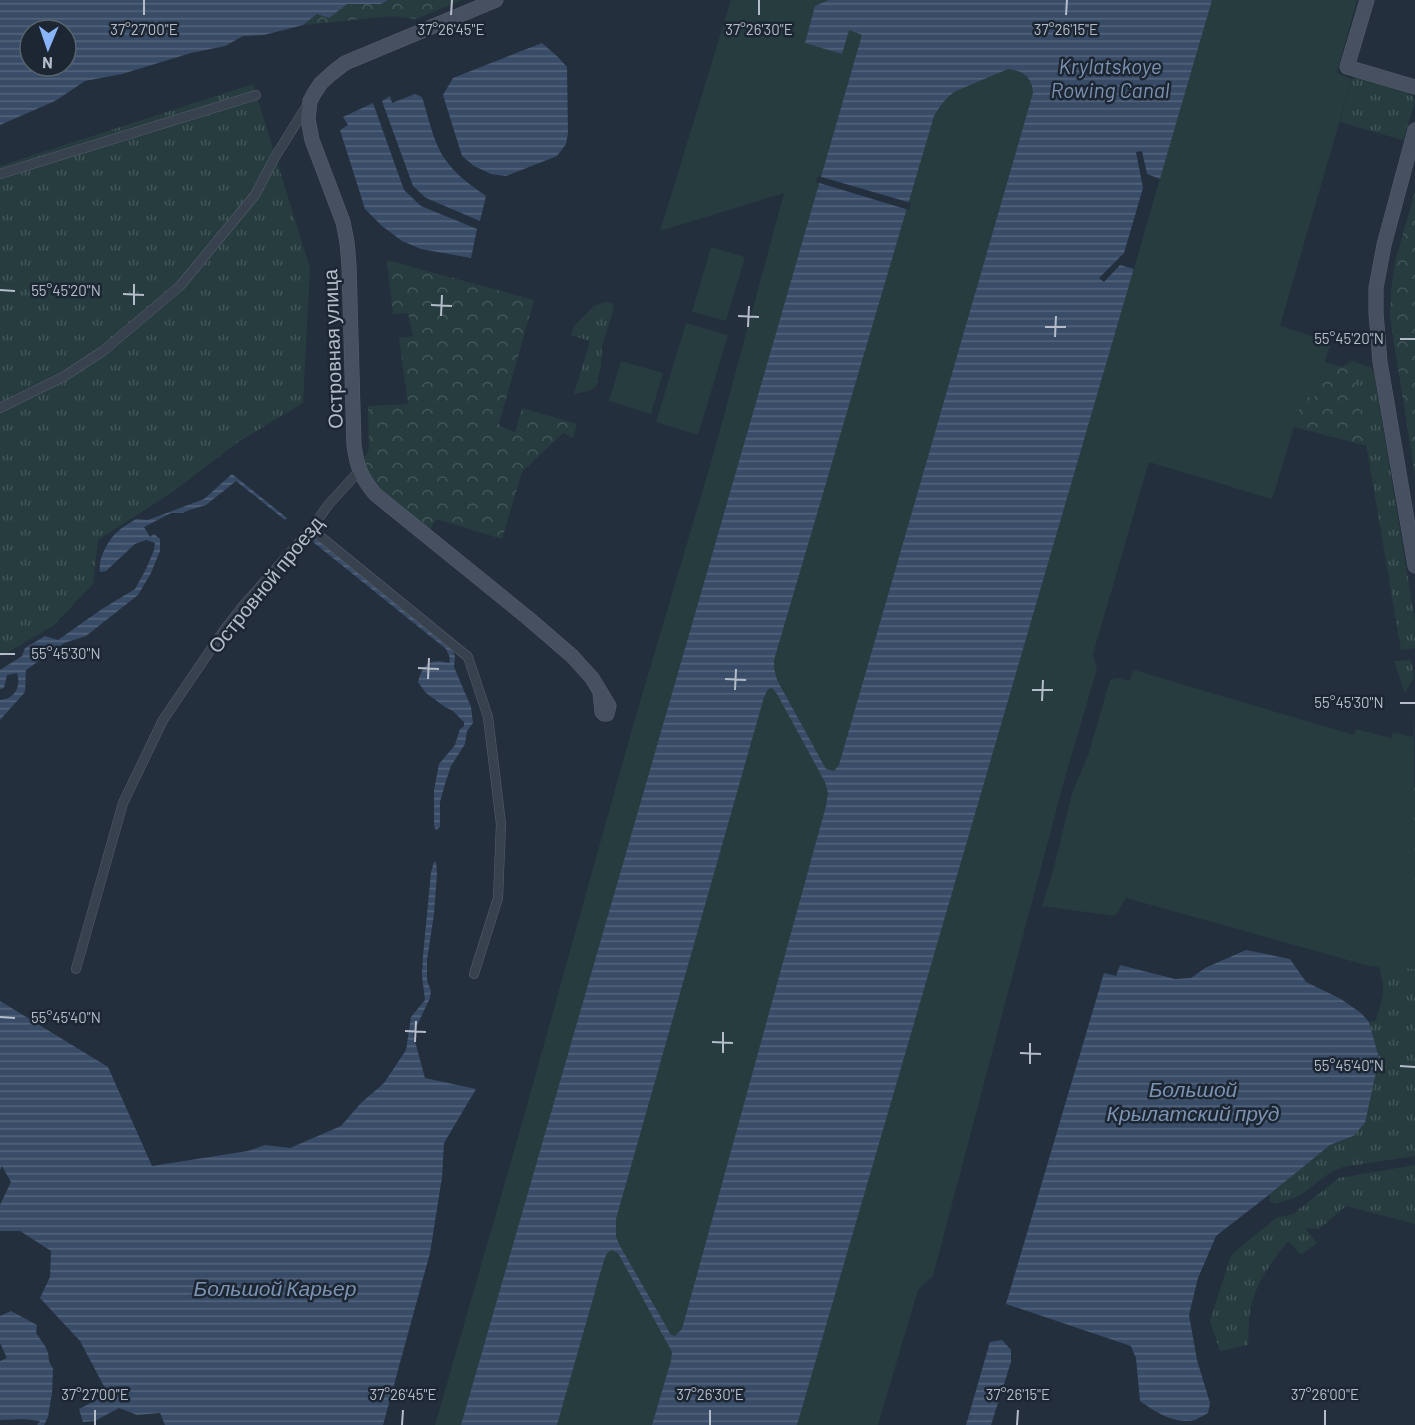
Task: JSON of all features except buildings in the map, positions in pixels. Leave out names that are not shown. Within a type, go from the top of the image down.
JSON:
[{"type":"street","points":[[0,408],[63,377],[104,351],[180,285],[255,195],[275,156],[321,83],[331,74],[345,63],[496,0]]},
{"type":"street","points":[[1366,0],[1347,67],[1415,87]]},
{"type":"street","points":[[316,78],[331,74]]},
{"type":"street","points":[[0,174],[256,95]]},
{"type":"street","name":"Островная улица","points":[[310,101],[308,119],[312,140],[343,222],[347,242],[350,265],[354,445],[359,471],[375,494],[572,656],[592,678],[609,706]]},
{"type":"street","points":[[1415,130],[1384,245],[1376,288],[1380,362],[1415,566]]},
{"type":"street","name":"Островной проезд","points":[[76,969],[123,803],[163,720],[242,607],[359,471]]},
{"type":"street","points":[[310,529],[468,657],[488,717],[501,824],[498,898],[474,975]]},
{"type":"green space","points":[[388,0],[462,0],[416,19],[393,16],[303,25],[317,14],[329,18],[347,4],[381,4]]},
{"type":"green space","points":[[731,0],[1357,0],[1337,73],[1352,79],[1280,326],[1331,342],[1314,398],[1303,396],[1272,499],[1149,462],[1093,654],[1097,669],[1064,781],[933,1276],[918,1290],[878,1425],[435,1425],[632,729],[714,452],[784,193],[660,231]]},
{"type":"green space","points":[[1357,77],[1414,97],[1414,105],[1402,140],[1340,122],[1352,79]]},
{"type":"green space","points":[[253,84],[310,268],[303,403],[238,442],[174,491],[98,540],[93,584],[53,626],[0,657],[0,166]]},
{"type":"green space","points":[[1415,192],[1415,476],[1390,317],[1395,262]]},
{"type":"green space","points":[[711,247],[745,257],[726,321],[692,312]]},
{"type":"green space","points":[[387,260],[534,300],[499,424],[515,432],[522,408],[577,424],[573,438],[563,433],[522,472],[502,539],[436,519],[430,530],[377,488],[367,472],[363,461],[369,449],[368,406],[408,404],[399,338],[413,336],[408,313],[393,314]]},
{"type":"green space","points":[[605,302],[612,303],[614,308],[602,347],[601,366],[596,387],[574,394],[590,341],[571,335],[574,326],[594,306]]},
{"type":"green space","points":[[686,323],[728,335],[698,435],[656,422]]},
{"type":"green space","points":[[1276,348],[1342,367],[1352,361],[1367,446],[1294,427],[1272,499],[1232,487]]},
{"type":"green space","points":[[621,361],[663,373],[651,414],[609,401]]},
{"type":"green space","points":[[1352,361],[1370,367],[1374,374],[1415,620],[1415,648],[1401,650]]},
{"type":"green space","points":[[1411,660],[1414,677],[1405,693],[1394,661]]},
{"type":"green space","points":[[1134,670],[1354,735],[1356,729],[1391,738],[1393,732],[1413,737],[1414,702],[1415,969],[1369,966],[1126,898],[1115,916],[1042,906],[1073,790],[1088,756],[1110,680],[1117,678],[1129,681]]},
{"type":"green space","points":[[1415,784],[1415,1156],[1343,1167],[1331,1172],[1299,1196],[1276,1204],[1269,1201],[1270,1194],[1330,1145],[1353,1136],[1379,1058],[1369,1022],[1376,1020],[1382,999],[1380,961]]},
{"type":"green space","points":[[1415,1165],[1415,1224],[1346,1206],[1319,1229],[1305,1228],[1317,1243],[1301,1255],[1288,1241],[1271,1264],[1261,1280],[1251,1307],[1248,1345],[1220,1351],[1210,1321],[1231,1255],[1276,1218],[1293,1214],[1339,1178]]},
{"type":"water","points":[[0,0],[388,0],[381,4],[347,4],[329,18],[317,14],[303,25],[264,35],[243,36],[225,46],[191,53],[122,74],[85,81],[55,101],[0,125]]},
{"type":"water","name":"Krylatskoye Rowing Canal","points":[[829,0],[1212,0],[797,1425],[652,1425],[672,1352],[618,1253],[612,1250],[607,1253],[604,1260],[557,1425],[461,1425],[862,35],[849,30],[842,54],[805,43],[815,6]],"holes":[[[1008,69],[1019,71],[1026,76],[1031,83],[1033,93],[839,765],[834,771],[826,769],[777,680],[774,660],[934,116],[943,102],[956,91]],[[772,688],[825,782],[828,793],[682,1329],[675,1336],[671,1335],[620,1246],[616,1237],[616,1219],[764,697],[768,689]]]},
{"type":"water","points":[[542,43],[567,67],[568,133],[566,144],[557,156],[506,176],[491,174],[474,166],[462,156],[443,95],[453,78]]},
{"type":"water","points":[[415,94],[422,97],[442,155],[465,181],[486,196],[480,221],[426,198],[413,186],[382,101],[390,96],[392,103]]},
{"type":"water","points":[[373,103],[404,190],[421,206],[477,229],[471,258],[421,249],[402,241],[365,209],[340,130],[348,125],[343,117]]},
{"type":"water","points":[[232,474],[287,518],[285,520],[236,481],[206,505],[183,513],[171,513],[144,527],[150,537],[154,534],[160,539],[160,551],[138,595],[86,636],[64,643],[26,670],[25,692],[0,720],[0,700],[13,695],[17,690],[18,680],[17,673],[7,675],[4,688],[0,689],[0,670],[22,656],[25,648],[45,636],[58,640],[135,589],[146,569],[155,543],[146,540],[135,544],[106,571],[100,572],[100,562],[104,551],[116,533],[136,519],[148,520],[204,499]]},
{"type":"water","points":[[315,538],[450,646],[455,656],[454,667],[471,707],[473,723],[467,731],[465,744],[451,766],[440,802],[440,827],[436,830],[434,790],[439,764],[455,745],[464,722],[453,711],[426,693],[418,682],[425,666],[437,661],[449,663],[450,658],[446,649],[313,542]]},
{"type":"water","name":"Большой Карьер","points":[[436,862],[437,873],[427,960],[427,980],[431,991],[413,1034],[425,1078],[476,1089],[444,1143],[442,1177],[430,1253],[383,1425],[165,1425],[160,1413],[137,1415],[119,1408],[95,1421],[83,1422],[79,1409],[108,1394],[80,1341],[40,1298],[50,1277],[51,1251],[20,1231],[0,1231],[0,1205],[11,1182],[2,1166],[0,1170],[0,1001],[108,1067],[152,1166],[248,1151],[265,1145],[290,1148],[341,1126],[361,1103],[384,1083],[406,1050],[411,1017],[425,1000],[422,976],[423,956],[431,872]]},
{"type":"water","name":"Большой Крылатский пруд","points":[[1246,950],[1290,959],[1306,982],[1341,999],[1361,1013],[1369,1022],[1379,1058],[1365,1123],[1353,1136],[1330,1145],[1216,1236],[1198,1278],[1189,1315],[1197,1360],[1210,1403],[1208,1413],[1195,1420],[1180,1421],[1159,1413],[1140,1401],[1136,1358],[1131,1346],[1006,1304],[1104,973],[1116,976],[1120,965],[1175,979],[1191,978],[1205,968]]},
{"type":"water","points":[[11,1311],[37,1325],[36,1333],[45,1346],[53,1369],[52,1393],[48,1417],[44,1425],[37,1425],[40,1421],[23,1419],[0,1420],[0,1361],[7,1358],[0,1343],[0,1316]]},
{"type":"water","points":[[1002,1340],[1011,1350],[1011,1362],[991,1425],[966,1425],[990,1342]]},
{"type":"pier","points":[[1142,151],[1147,174],[1160,179],[1134,269],[1120,265],[1104,282],[1099,278],[1124,253],[1143,188],[1136,152]]},
{"type":"pier","points":[[818,176],[911,203],[909,210],[816,182]]}]
